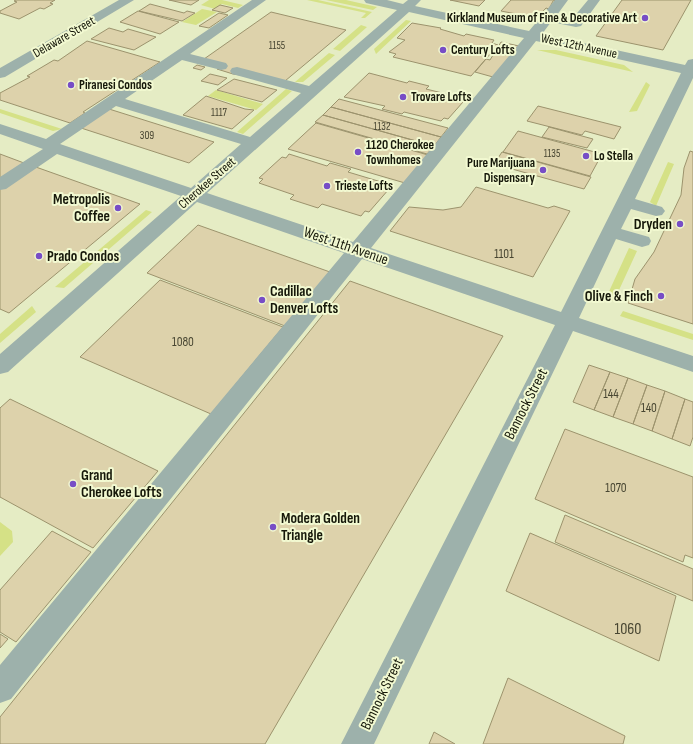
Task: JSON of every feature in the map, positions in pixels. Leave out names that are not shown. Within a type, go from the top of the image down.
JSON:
[{"type":"street","name":"Delaware Street","points":[[0,74],[128,0]]},
{"type":"street","points":[[0,185],[113,100],[260,0]]},
{"type":"street","name":"West 12th Avenue","points":[[370,0],[410,4],[533,36],[692,68]]},
{"type":"street","points":[[0,688],[562,0]]},
{"type":"street","points":[[548,17],[576,23],[594,0]]},
{"type":"street","name":"Cherokee Street","points":[[0,366],[410,4]]},
{"type":"street","points":[[179,55],[221,66]]},
{"type":"street","name":"Bannock Street","points":[[357,744],[568,321],[692,68]]},
{"type":"street","points":[[237,71],[312,91]]},
{"type":"street","points":[[113,100],[253,143]]},
{"type":"street","name":"West 11th Avenue","points":[[0,129],[693,364]]},
{"type":"street","points":[[625,202],[656,211]]},
{"type":"street","points":[[611,232],[642,241]]},
{"type":"green space","points":[[209,0],[222,0],[243,5],[238,8],[222,4],[215,9],[201,5]]},
{"type":"green space","points":[[307,0],[318,0],[372,12],[365,18],[361,18],[366,13]]},
{"type":"green space","points":[[326,0],[346,0],[377,7],[373,10]]},
{"type":"green space","points":[[202,9],[217,12],[196,25],[182,22]]},
{"type":"green space","points":[[406,20],[411,21],[376,54],[374,49]]},
{"type":"green space","points":[[361,25],[367,27],[340,51],[333,49]]},
{"type":"green space","points":[[537,50],[556,50],[624,65],[633,72]]},
{"type":"green space","points":[[329,53],[335,55],[303,82],[295,82]]},
{"type":"green space","points":[[646,82],[650,85],[637,111],[629,112]]},
{"type":"green space","points":[[286,89],[292,91],[243,134],[237,132]]},
{"type":"green space","points":[[216,90],[263,104],[256,110],[208,96]]},
{"type":"green space","points":[[0,109],[62,129],[53,131],[0,113]]},
{"type":"green space","points":[[668,162],[674,164],[656,206],[650,202]]},
{"type":"green space","points":[[146,210],[152,212],[64,288],[55,287]]},
{"type":"green space","points":[[629,248],[637,251],[614,301],[606,298]]},
{"type":"green space","points":[[32,306],[36,312],[0,343],[0,334]]},
{"type":"green space","points":[[623,311],[693,334],[693,340],[620,316]]},
{"type":"green space","points":[[0,522],[12,531],[13,542],[0,556]]},
{"type":"building","points":[[55,0],[50,3],[53,4],[44,9],[40,8],[19,19],[0,13],[0,11],[17,2],[14,1]]},
{"type":"building","points":[[169,0],[199,0],[191,5]]},
{"type":"building","points":[[450,0],[485,0],[479,6]]},
{"type":"building","points":[[511,0],[557,0],[553,1],[549,9],[546,8],[537,18],[501,11]]},
{"type":"building","name":"Kirkland Museum of Fine & Decorative Art","points":[[622,0],[691,0],[663,50],[596,36]]},
{"type":"building","points":[[150,4],[184,13],[187,11],[195,13],[182,21],[139,11]]},
{"type":"building","points":[[220,5],[233,8],[225,13],[212,10]]},
{"type":"building","points":[[138,11],[179,22],[160,34],[120,22]]},
{"type":"building","points":[[271,12],[346,30],[285,81],[233,74],[217,69],[224,64],[204,59]]},
{"type":"building","points":[[219,13],[228,15],[209,28],[199,26]]},
{"type":"building","name":"Century Lofts","points":[[412,23],[441,28],[440,29],[464,36],[466,34],[494,40],[492,43],[498,45],[471,76],[393,57],[396,54],[389,52],[405,40],[397,38]]},
{"type":"building","points":[[109,28],[123,32],[128,29],[156,37],[134,50],[91,39]]},
{"type":"building","name":"Piranesi Condos","points":[[87,41],[160,62],[83,112],[85,113],[70,123],[0,100],[0,93],[30,77],[27,76],[54,60],[58,61]]},
{"type":"building","points":[[501,42],[519,46],[493,77],[475,72],[486,59],[490,60]]},
{"type":"building","points":[[197,65],[205,67],[201,70],[193,68]]},
{"type":"building","name":"Trovare Lofts","points":[[369,73],[407,83],[409,81],[429,86],[426,89],[463,98],[460,101],[463,102],[448,119],[444,118],[441,121],[404,112],[402,114],[382,109],[385,106],[344,97]]},
{"type":"building","points":[[210,74],[227,78],[218,85],[201,81]]},
{"type":"building","points":[[234,79],[277,90],[262,102],[217,90]]},
{"type":"building","points":[[206,96],[245,109],[254,110],[232,129],[183,115]]},
{"type":"building","points":[[339,99],[448,128],[441,137],[331,107]]},
{"type":"building","points":[[538,106],[621,127],[614,139],[585,131],[582,135],[527,121]]},
{"type":"building","points":[[331,107],[441,137],[434,146],[323,115]]},
{"type":"building","points":[[109,109],[214,142],[189,163],[81,128]]},
{"type":"building","points":[[323,115],[434,146],[427,154],[315,122]]},
{"type":"building","name":"1120 Cherokee Townhomes","points":[[316,123],[428,155],[405,183],[288,149]]},
{"type":"building","points":[[549,127],[593,139],[587,148],[542,137]]},
{"type":"building","points":[[518,131],[602,154],[590,176],[503,152]]},
{"type":"building","name":"Dryden","points":[[690,151],[693,152],[693,324],[628,303],[635,279],[654,252],[681,195],[684,168]]},
{"type":"building","name":"Pure Marijuana Dispensary","points":[[502,152],[591,177],[584,189],[494,164]]},
{"type":"building","points":[[0,154],[24,163],[0,180]]},
{"type":"building","name":"Trieste Lofts","points":[[289,154],[327,166],[330,163],[351,169],[348,172],[388,184],[385,188],[389,189],[369,212],[365,211],[361,216],[322,204],[318,208],[290,199],[294,195],[259,183],[263,179],[259,178],[282,157],[286,158]]},
{"type":"building","name":"Prado Condos","points":[[33,166],[140,204],[9,313],[0,309],[0,189]]},
{"type":"building","points":[[476,187],[548,208],[554,206],[570,211],[533,277],[390,231],[409,207],[443,210],[461,207]]},
{"type":"building","name":"Cadillac Denver Lofts","points":[[198,225],[330,272],[285,326],[147,273]]},
{"type":"building","points":[[160,280],[283,327],[211,414],[80,357]]},
{"type":"building","name":"Modera Golden Triangle","points":[[350,281],[503,336],[265,744],[0,744],[0,717]]},
{"type":"building","points":[[589,365],[610,372],[594,410],[573,402]]},
{"type":"building","points":[[610,372],[628,378],[613,417],[594,410]]},
{"type":"building","points":[[628,378],[647,385],[633,424],[613,417]]},
{"type":"building","points":[[647,385],[665,391],[652,431],[633,424]]},
{"type":"building","points":[[665,391],[685,399],[672,439],[652,431]]},
{"type":"building","name":"Grand Cherokee Lofts","points":[[10,399],[158,471],[93,548],[0,497],[0,408]]},
{"type":"building","points":[[685,399],[693,402],[693,437],[690,446],[672,439]]},
{"type":"building","points":[[565,429],[693,477],[693,558],[685,555],[683,562],[535,499]]},
{"type":"building","points":[[565,515],[693,569],[693,601],[555,542]]},
{"type":"building","points":[[52,531],[91,552],[16,642],[0,632],[0,590]]},
{"type":"building","points":[[530,533],[676,596],[659,661],[506,591]]},
{"type":"building","points":[[0,634],[8,639],[0,648]]},
{"type":"building","points":[[508,678],[625,736],[623,744],[483,744]]},
{"type":"building","points":[[434,732],[455,744],[429,744]]},
{"type":"place","name":"Kirkland Museum of Fine & Decorative Art","points":[[645,18]]},
{"type":"place","name":"Century Lofts","points":[[443,50]]},
{"type":"place","name":"Piranesi Condos","points":[[71,85]]},
{"type":"place","name":"Trovare Lofts","points":[[403,97]]},
{"type":"place","name":"1120 Cherokee Townhomes","points":[[358,152]]},
{"type":"place","name":"Lo Stella","points":[[586,156]]},
{"type":"place","name":"Pure Marijuana Dispensary","points":[[543,170]]},
{"type":"place","name":"Trieste Lofts","points":[[327,186]]},
{"type":"place","name":"Metropolis Coffee","points":[[118,208]]},
{"type":"place","name":"Dryden","points":[[680,224]]},
{"type":"place","name":"Prado Condos","points":[[39,256]]},
{"type":"place","name":"Olive & Finch","points":[[661,296]]},
{"type":"place","name":"Cadillac Denver Lofts","points":[[262,300]]},
{"type":"place","name":"Grand Cherokee Lofts","points":[[73,484]]},
{"type":"place","name":"Modera Golden Triangle","points":[[273,527]]}]
